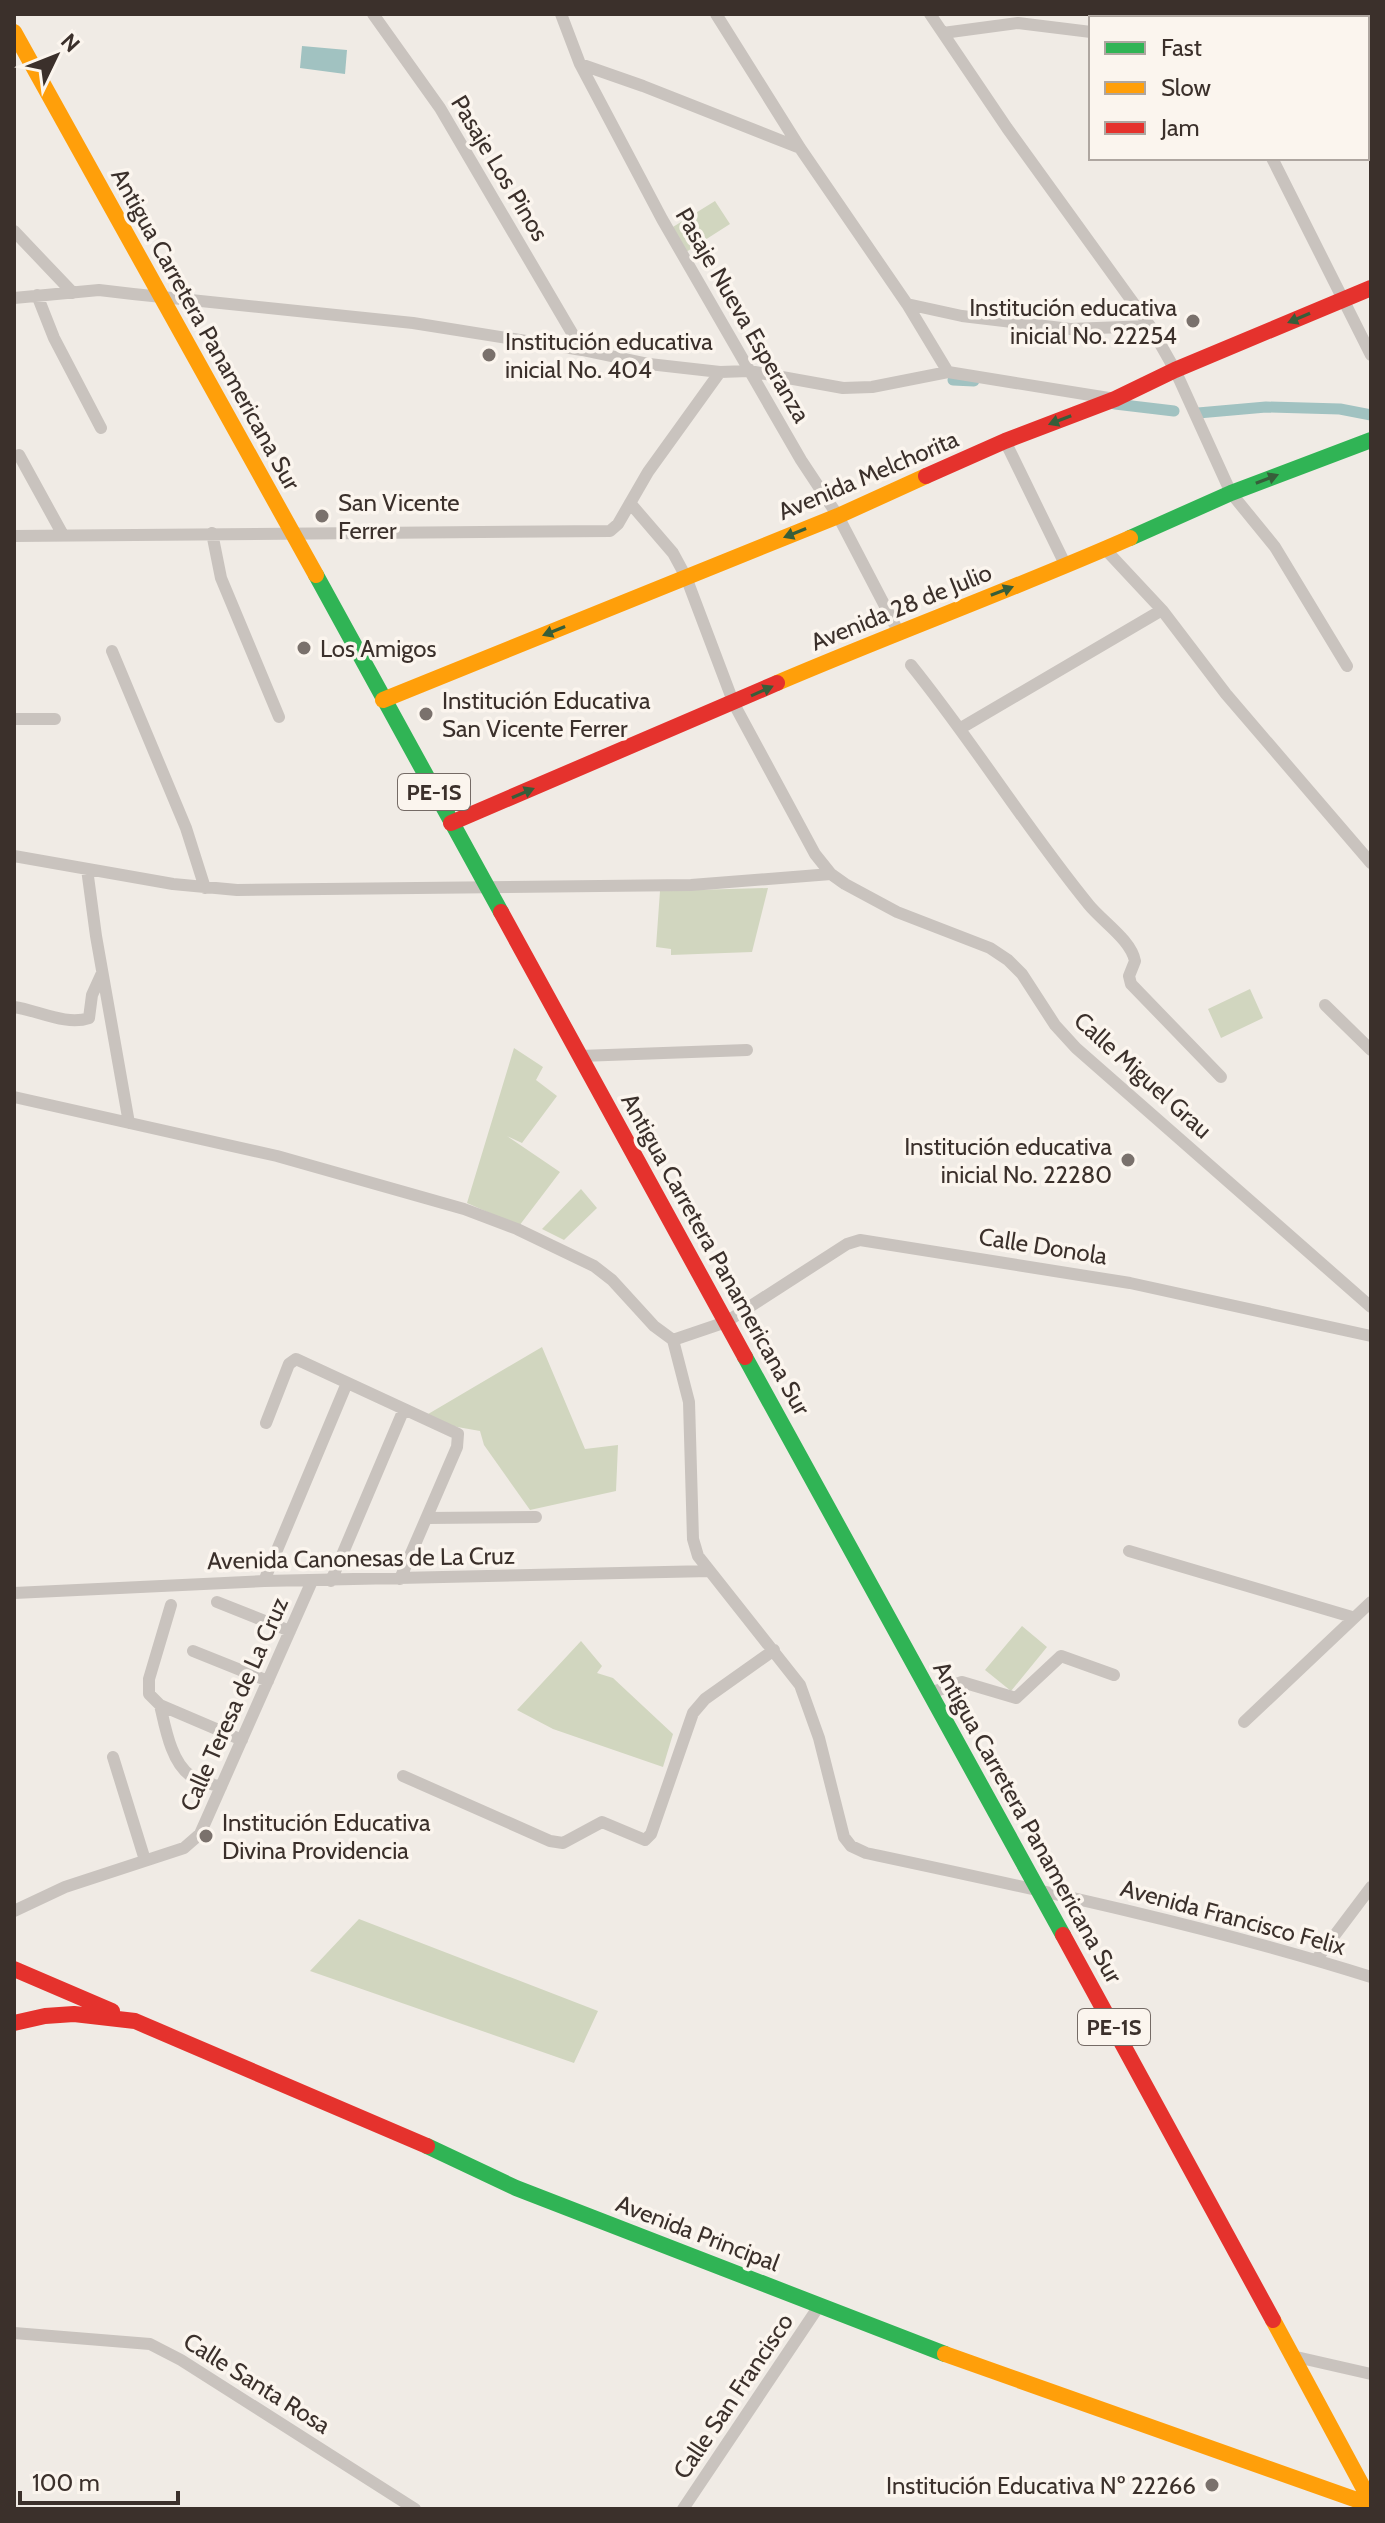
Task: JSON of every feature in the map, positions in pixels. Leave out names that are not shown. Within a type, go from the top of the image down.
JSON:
[{"type":"main road","name":"Antigua Carretera Panamericana Sur","points":[[14,32],[293,533],[1036,1889],[1093,1987],[1371,2504]]},
{"type":"main road","name":"Avenida Melchorita","points":[[383,700],[838,516],[1005,441],[1115,399],[1175,370],[1371,288]]},
{"type":"main road","name":"Avenida 28 de Julio","points":[[451,823],[898,631],[1066,566],[1231,493],[1371,440]]},
{"type":"main road","points":[[14,1969],[135,2021]]},
{"type":"main road","points":[[41,2015],[50,1996],[47,1984]]},
{"type":"main road","name":"Avenida Principal","points":[[14,2023],[41,2015],[89,2014],[135,2021],[397,2132],[516,2188],[934,2350],[1371,2504]]},
{"type":"street","name":"Pasaje Los Pinos","points":[[373,14],[440,108],[582,350]]},
{"type":"street","name":"Pasaje Nueva Esperanza","points":[[561,14],[580,64],[662,219],[749,371],[838,516],[898,631]]},
{"type":"street","points":[[716,14],[800,148],[907,304],[948,372]]},
{"type":"street","points":[[930,14],[1007,128],[1150,326],[1175,370],[1231,493],[1275,547],[1347,666]]},
{"type":"street","points":[[943,33],[1018,23],[1089,32]]},
{"type":"street","points":[[580,64],[800,148]]},
{"type":"street","points":[[1273,160],[1371,355]]},
{"type":"street","points":[[14,231],[73,293]]},
{"type":"street","points":[[14,298],[99,290],[413,323],[649,364],[720,372],[749,371],[843,388],[872,387],[948,372],[1115,399]]},
{"type":"street","points":[[37,295],[54,338],[101,428]]},
{"type":"street","points":[[907,304],[962,316],[1070,329],[1150,326]]},
{"type":"street","points":[[14,536],[610,531],[618,524],[648,472],[720,372]]},
{"type":"street","points":[[1005,441],[1066,566]]},
{"type":"street","points":[[19,455],[63,535]]},
{"type":"street","name":"Calle Miguel Grau","points":[[630,503],[673,553],[686,577],[734,704],[815,854],[831,874],[897,912],[990,948],[1008,960],[1022,974],[1055,1025],[1076,1048],[1371,1307]]},
{"type":"street","points":[[212,533],[221,578],[279,717]]},
{"type":"street","points":[[1105,549],[1162,610],[1226,694],[1371,863]]},
{"type":"street","points":[[961,728],[1162,610]]},
{"type":"street","points":[[112,651],[186,828],[205,888]]},
{"type":"street","points":[[911,665],[961,728],[1065,875],[1129,948],[1135,961],[1129,976],[1131,984],[1221,1077]]},
{"type":"street","points":[[14,719],[55,719]]},
{"type":"street","points":[[14,856],[205,888],[237,890],[691,885],[831,874]]},
{"type":"street","points":[[87,869],[129,1123]]},
{"type":"street","points":[[14,1007],[47,1016],[89,1018],[92,995],[102,973]]},
{"type":"street","points":[[1325,1005],[1371,1050]]},
{"type":"street","points":[[580,1056],[747,1050]]},
{"type":"street","points":[[14,1097],[305,1164],[464,1209],[517,1229],[594,1266],[612,1280],[654,1326],[673,1340],[689,1402],[693,1539],[698,1556],[774,1650],[705,1699],[693,1713],[651,1834],[645,1840],[602,1822],[569,1841],[550,1841],[403,1776]]},
{"type":"street","name":"Calle Donola","points":[[673,1340],[726,1322],[847,1244],[860,1240],[1130,1283],[1371,1336]]},
{"type":"street","points":[[266,1423],[293,1359],[454,1430],[459,1438],[400,1579]]},
{"type":"street","points":[[264,1581],[347,1383]]},
{"type":"street","points":[[331,1581],[404,1409]]},
{"type":"street","points":[[428,1518],[536,1517]]},
{"type":"street","points":[[1129,1551],[1352,1617]]},
{"type":"street","name":"Avenida Canonesas de La Cruz","points":[[14,1593],[264,1581],[710,1571]]},
{"type":"street","name":"Calle Teresa de La Cruz","points":[[14,1911],[65,1887],[192,1843],[200,1834],[312,1581]]},
{"type":"street","points":[[217,1602],[290,1631]]},
{"type":"street","points":[[1244,1722],[1371,1602]]},
{"type":"street","points":[[171,1605],[148,1688],[149,1694],[160,1705],[242,1740]]},
{"type":"street","name":"Avenida Francisco Felix","points":[[774,1650],[800,1685],[819,1738],[844,1837],[851,1846],[866,1853],[1036,1889],[1316,1960],[1371,1977]]},
{"type":"street","points":[[193,1651],[268,1681]]},
{"type":"street","points":[[930,1693],[962,1682],[1016,1698],[1061,1656],[1114,1675]]},
{"type":"street","points":[[160,1705],[167,1733],[183,1769],[189,1775],[221,1787]]},
{"type":"street","points":[[113,1757],[145,1860]]},
{"type":"street","points":[[1316,1960],[1371,1887]]},
{"type":"street","name":"Calle San Francisco","points":[[683,2509],[819,2306]]},
{"type":"street","name":"Calle Santa Rosa","points":[[14,2333],[150,2344],[181,2360],[410,2507]]},
{"type":"street","points":[[1292,2356],[1371,2374]]},
{"type":"green space","points":[[715,201],[730,224],[683,254],[668,230]]},
{"type":"green space","points":[[768,888],[752,952],[671,955],[671,949],[656,947],[660,891]]},
{"type":"green space","points":[[1250,989],[1263,1018],[1221,1038],[1208,1009]]},
{"type":"green space","points":[[514,1048],[543,1067],[536,1080],[557,1096],[522,1143],[507,1136],[560,1172],[519,1226],[467,1203]]},
{"type":"green space","points":[[581,1189],[597,1208],[564,1240],[542,1229]]},
{"type":"green space","points":[[542,1347],[585,1449],[618,1445],[616,1491],[530,1510],[484,1445],[480,1431],[418,1420]]},
{"type":"green space","points":[[1022,1626],[1047,1647],[1011,1691],[985,1670]]},
{"type":"green space","points":[[581,1641],[602,1666],[597,1673],[613,1678],[673,1734],[663,1767],[553,1729],[517,1710]]},
{"type":"green space","points":[[359,1919],[598,2011],[574,2063],[310,1971]]},
{"type":"water","points":[[302,46],[347,50],[345,74],[300,68]]},
{"type":"waterway","points":[[953,380],[974,381]]},
{"type":"waterway","points":[[1115,404],[1174,411]]},
{"type":"waterway","points":[[1198,413],[1266,407],[1340,409],[1371,415]]},
{"type":"traffic: fast","points":[[1130,538],[1231,493],[1371,440]]},
{"type":"traffic: fast","points":[[316,575],[501,912]]},
{"type":"traffic: fast","points":[[745,1357],[1063,1935]]},
{"type":"traffic: fast","points":[[427,2146],[516,2188],[945,2354]]},
{"type":"traffic: slow","points":[[14,32],[316,575]]},
{"type":"traffic: slow","points":[[383,700],[838,516],[926,476]]},
{"type":"traffic: slow","points":[[777,683],[1130,538]]},
{"type":"traffic: slow","points":[[1273,2320],[1371,2502]]},
{"type":"traffic: slow","points":[[945,2354],[1371,2505]]},
{"type":"traffic: jam","points":[[926,476],[1005,441],[1115,399],[1175,370],[1371,288]]},
{"type":"traffic: jam","points":[[451,823],[777,683]]},
{"type":"traffic: jam","points":[[501,912],[745,1357]]},
{"type":"traffic: jam","points":[[1063,1935],[1273,2320]]},
{"type":"traffic: jam","points":[[14,1969],[112,2011]]},
{"type":"traffic: jam","points":[[14,2023],[74,2014],[135,2021],[427,2146]]},
{"type":"place","name":"Institución educativa inicial No. 22254","points":[[1193,321]]},
{"type":"place","name":"Institución educativa inicial No. 404","points":[[489,355]]},
{"type":"place","name":"San Vicente Ferrer","points":[[322,516]]},
{"type":"place","name":"Los Amigos","points":[[304,648]]},
{"type":"place","name":"Institución Educativa San Vicente Ferrer","points":[[426,714]]},
{"type":"place","name":"Institución educativa inicial No. 22280","points":[[1128,1160]]},
{"type":"place","name":"Institución Educativa Divina Providencia","points":[[206,1836]]},
{"type":"place","name":"Institución Educativa Nº 22266","points":[[1212,2485]]}]
